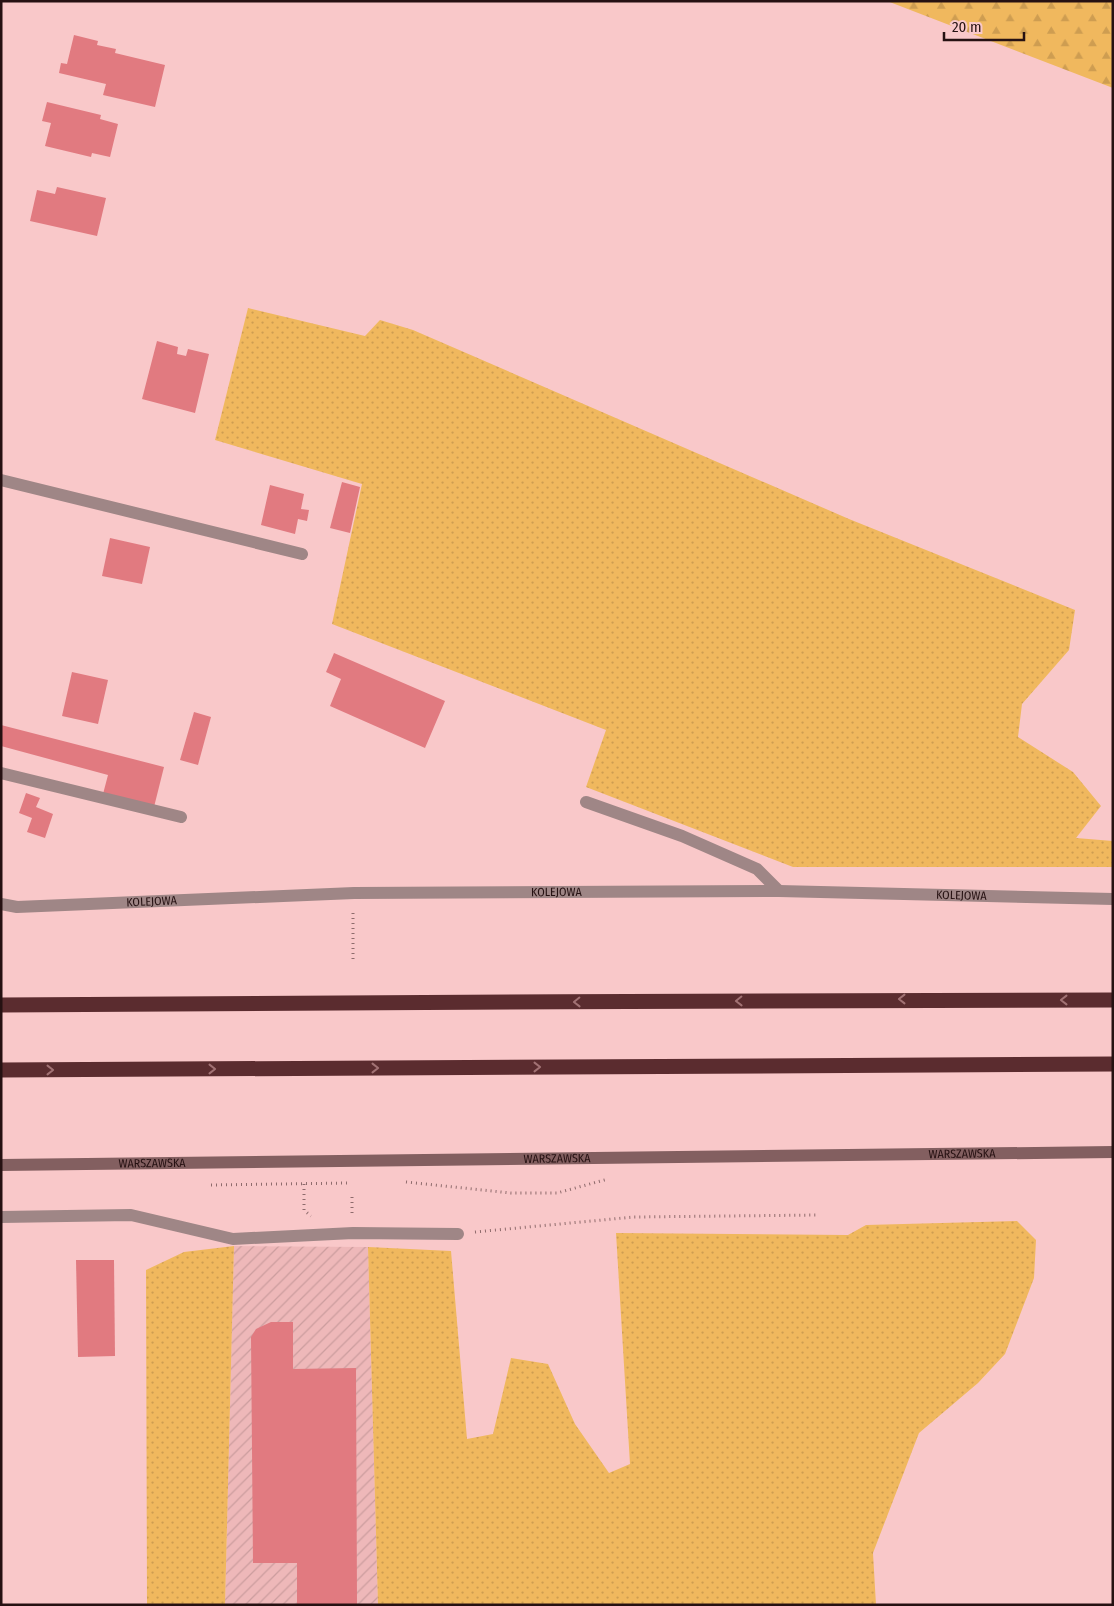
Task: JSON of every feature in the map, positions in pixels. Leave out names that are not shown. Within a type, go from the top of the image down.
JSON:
[{"type":"highway","points":[[1,1005],[430,1004],[861,999],[1113,1000]]},
{"type":"highway","points":[[1,1070],[1113,1064]]},
{"type":"street","points":[[1,480],[302,554]]},
{"type":"street","points":[[1,773],[181,817]]},
{"type":"street","points":[[586,802],[682,836],[757,869],[779,891]]},
{"type":"street","name":"KOLEJOWA","points":[[1,904],[17,907],[354,893],[779,891],[1113,899]]},
{"type":"street","name":"WARSZAWSKA","points":[[1,1165],[1113,1152]]},
{"type":"street","points":[[1,1217],[131,1215],[233,1239],[332,1234],[458,1234]]},
{"type":"path","points":[[353,959],[354,893]]},
{"type":"path","points":[[402,1182],[520,1193],[557,1193],[609,1179]]},
{"type":"path","points":[[332,1234],[304,1210],[304,1184],[353,1183]]},
{"type":"path","points":[[458,1234],[634,1217],[819,1215]]},
{"type":"shaded area","points":[[234,1246],[368,1247],[378,1605],[225,1605]]},
{"type":"green space","points":[[887,1],[1113,1],[1113,88]]},
{"type":"green space","points":[[248,308],[365,336],[380,320],[413,330],[849,519],[1075,610],[1069,650],[1022,704],[1018,737],[1073,772],[1101,806],[1076,838],[1113,841],[1113,867],[793,867],[586,787],[606,730],[332,624],[362,484],[215,440]]},
{"type":"green space","points":[[1017,1221],[1036,1240],[1034,1278],[1005,1354],[978,1383],[919,1433],[873,1553],[876,1605],[378,1605],[368,1247],[451,1251],[467,1439],[493,1434],[511,1358],[548,1364],[575,1424],[609,1473],[630,1464],[616,1233],[848,1235],[866,1225]]},
{"type":"green space","points":[[234,1246],[225,1605],[147,1605],[146,1270],[184,1252]]},
{"type":"building","points":[[74,35],[98,41],[97,45],[116,49],[115,53],[165,65],[155,107],[103,95],[106,84],[59,73],[61,63],[67,64]]},
{"type":"building","points":[[47,102],[101,115],[100,119],[118,124],[110,157],[92,153],[91,157],[45,146],[51,123],[42,121]]},
{"type":"building","points":[[57,187],[106,198],[97,236],[30,221],[37,190],[55,194]]},
{"type":"building","points":[[157,341],[178,347],[177,354],[186,356],[188,349],[209,354],[195,413],[142,399]]},
{"type":"building","points":[[342,482],[360,487],[350,533],[330,528]]},
{"type":"building","points":[[270,485],[304,494],[301,509],[309,510],[307,521],[298,519],[295,534],[261,525]]},
{"type":"building","points":[[110,538],[150,547],[142,584],[102,576]]},
{"type":"building","points":[[334,653],[445,701],[425,748],[330,706],[341,679],[326,672]]},
{"type":"building","points":[[72,672],[108,680],[98,724],[62,716]]},
{"type":"building","points":[[194,712],[211,717],[198,765],[180,760]]},
{"type":"building","points":[[1,725],[164,767],[154,807],[103,794],[108,775],[1,746]]},
{"type":"building","points":[[26,793],[40,798],[36,807],[53,814],[45,838],[27,832],[32,818],[19,813]]},
{"type":"building","points":[[76,1260],[114,1260],[115,1356],[78,1357]]},
{"type":"building","points":[[271,1322],[293,1322],[293,1369],[356,1368],[357,1605],[297,1605],[297,1563],[253,1563],[251,1337],[256,1329]]}]
